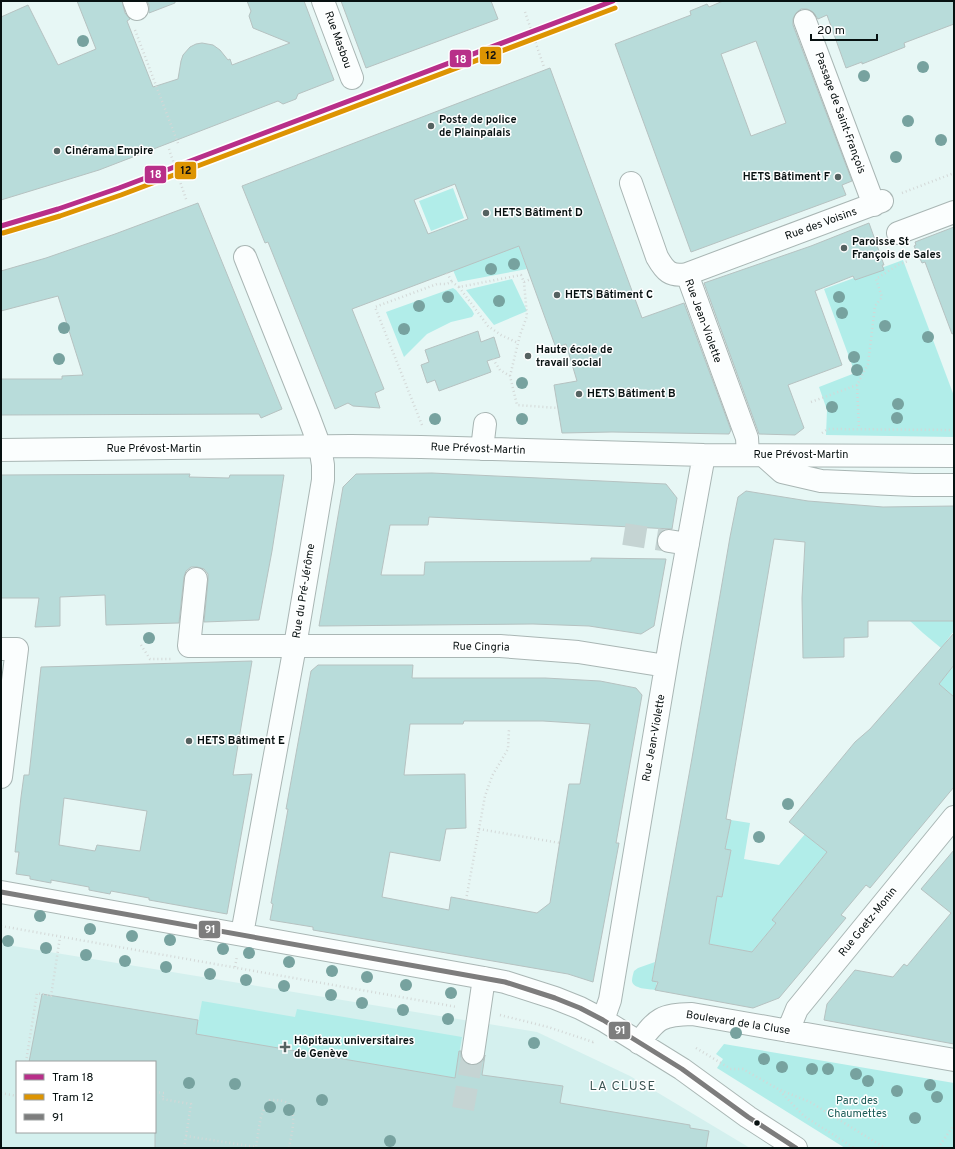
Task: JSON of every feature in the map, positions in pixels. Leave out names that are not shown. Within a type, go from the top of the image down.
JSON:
[{"type":"street","name":"Rue Masbou","points":[[324,1],[352,78]]},
{"type":"street","name":"Passage de Saint-François","points":[[805,21],[878,203]]},
{"type":"street","name":"Rue Jean-Violette","points":[[631,183],[657,257],[662,266],[677,276],[687,274],[747,438],[756,455]]},
{"type":"street","name":"Rue des Voisins","points":[[687,274],[878,203]]},
{"type":"street","points":[[898,233],[946,212]]},
{"type":"street","name":"Rue du Pré-Jérôme","points":[[242,934],[295,646],[323,480],[323,465],[320,447],[245,257]]},
{"type":"street","points":[[482,449],[485,424]]},
{"type":"street","name":"Rue Prévost-Martin","points":[[1,450],[413,447],[704,455],[954,456]]},
{"type":"street","name":"Rue Jean-Violette","points":[[603,1020],[610,1000],[666,666],[678,542],[704,455]]},
{"type":"street","points":[[756,455],[782,472],[821,481],[914,485],[954,485]]},
{"type":"street","name":"Rue Cingria","points":[[196,579],[189,646],[500,646],[578,652],[666,666]]},
{"type":"street","points":[[1,777],[9,649]]},
{"type":"street","name":"Rue Goetz-Monin","points":[[788,1031],[797,1009],[954,817]]},
{"type":"street","points":[[1,892],[242,934],[512,984],[555,998],[580,1008],[603,1020],[682,1070],[748,1117],[796,1148]]},
{"type":"street","points":[[473,1053],[484,978]]},
{"type":"street","name":"Boulevard de la Cluse","points":[[639,1043],[650,1028],[659,1020],[675,1015],[692,1014],[954,1060]]},
{"type":"path","points":[[136,5],[128,13],[179,146]]},
{"type":"path","points":[[524,12],[544,67]]},
{"type":"path","points":[[169,150],[188,202]]},
{"type":"path","points":[[878,203],[954,173]]},
{"type":"path","points":[[859,429],[857,386],[868,364],[875,306],[882,297],[876,279],[898,265],[908,261]]},
{"type":"path","points":[[448,272],[452,282],[459,287],[488,326],[518,344]]},
{"type":"path","points":[[459,287],[521,276],[524,282],[527,316],[520,335],[510,376],[517,405],[558,408]]},
{"type":"path","points":[[524,282],[531,280]]},
{"type":"path","points":[[424,429],[375,307],[437,284],[452,282]]},
{"type":"path","points":[[493,359],[500,370],[510,376]]},
{"type":"path","points":[[811,402],[857,386]]},
{"type":"path","points":[[819,434],[828,429],[954,430]]},
{"type":"path","points":[[466,900],[485,796],[492,776],[508,749],[509,729]]},
{"type":"path","points":[[479,829],[560,843]]},
{"type":"path","points":[[1,926],[498,1014],[548,1027],[593,1042],[603,1020]]},
{"type":"path","points":[[26,1061],[37,993],[51,996],[60,937]]},
{"type":"path","points":[[696,1048],[731,1069],[743,1069],[778,1089],[810,1102],[885,1148]]},
{"type":"path","points":[[778,1089],[804,1116],[854,1148]]},
{"type":"path","points":[[156,1092],[164,1093],[162,1099],[192,1104],[184,1148]]},
{"type":"path","points":[[1,1094],[16,1096]]},
{"type":"path","points":[[256,1147],[262,1113],[266,1105],[270,1100],[282,1100],[288,1103],[294,1116],[289,1148]]},
{"type":"path","points":[[938,1148],[954,1125]]},
{"type":"path","points":[[186,1136],[261,1148]]},
{"type":"shaded area","name":"Hôpitaux universitaires de Genève","points":[[1,944],[537,1032],[630,1076],[750,1148],[1,1148]]},
{"type":"green space","points":[[453,188],[464,218],[431,231],[419,201]]},
{"type":"green space","points":[[519,246],[527,269],[458,282],[453,270]]},
{"type":"green space","points":[[903,260],[954,396],[954,437],[826,435],[827,410],[819,387],[855,373],[824,289]]},
{"type":"green space","points":[[512,279],[527,311],[494,325],[466,290]]},
{"type":"green space","points":[[453,288],[472,310],[474,314],[472,317],[451,322],[427,334],[404,357],[386,312]]},
{"type":"green space","points":[[910,621],[954,621],[954,631],[941,648]]},
{"type":"green space","points":[[954,665],[954,697],[939,684]]},
{"type":"green space","points":[[731,820],[750,823],[744,859],[779,865],[805,834],[827,852],[772,920],[776,923],[752,952],[709,944],[717,896],[722,897],[731,850],[725,849]]},
{"type":"green space","points":[[655,962],[652,980],[657,982],[655,990],[635,986],[632,981],[634,971]]},
{"type":"green space","points":[[202,1001],[295,1017],[297,1009],[462,1037],[455,1078],[196,1034]]},
{"type":"green space","name":"Parc des Chaumettes","points":[[724,1044],[954,1083],[954,1148],[845,1148],[717,1068],[723,1059],[716,1054]]},
{"type":"building","points":[[77,1],[122,1],[125,13],[130,19],[127,21],[153,87],[178,79],[183,55],[190,47],[196,44],[202,43],[213,45],[220,50],[228,60],[230,59],[232,65],[290,43],[253,28],[249,16],[251,11],[247,1],[304,1],[334,80],[298,94],[296,99],[283,104],[278,101],[99,170],[1,200],[1,17],[28,5],[58,65],[96,49]]},
{"type":"building","points":[[147,1],[175,1],[175,3],[149,13],[149,5]]},
{"type":"building","points":[[341,1],[491,1],[498,19],[366,68]]},
{"type":"building","points":[[723,1],[954,1],[954,24],[904,43],[905,47],[862,64],[862,62],[846,68],[827,15],[818,19],[813,12],[807,9],[801,9],[796,13],[793,19],[793,25],[852,181],[842,185],[846,195],[691,252],[615,44],[691,15],[690,11],[707,4],[709,7]],"holes":[[[756,41],[786,123],[751,136],[721,54]]]},
{"type":"building","points":[[550,68],[642,318],[684,303],[731,430],[729,434],[612,432],[562,433],[554,385],[577,381],[566,344],[556,348],[519,246],[352,309],[384,389],[375,393],[380,408],[353,406],[348,403],[335,409],[268,242],[265,243],[242,186]],"holes":[[[455,184],[468,219],[428,234],[414,200]]]},
{"type":"building","points":[[198,203],[282,409],[261,418],[259,414],[1,415],[1,379],[62,379],[62,376],[83,375],[58,296],[1,311],[1,271],[46,258]]},
{"type":"building","points":[[869,223],[884,265],[882,265],[884,270],[855,280],[853,276],[815,291],[842,365],[788,385],[804,428],[795,435],[759,434],[704,283],[811,246]]},
{"type":"building","points":[[954,227],[954,333],[952,334],[925,262],[922,263],[914,246],[916,245],[915,242]]},
{"type":"building","points":[[478,331],[481,342],[494,337],[500,357],[487,361],[491,372],[439,391],[435,380],[427,383],[421,365],[429,362],[425,350]]},
{"type":"building","points":[[432,473],[666,484],[677,498],[672,529],[429,517],[428,525],[390,525],[381,575],[424,575],[425,562],[591,561],[591,558],[666,559],[654,626],[641,634],[589,626],[533,624],[319,626],[343,487],[356,474]]},
{"type":"building","points":[[190,474],[189,477],[229,478],[230,475],[284,475],[259,620],[204,622],[208,574],[204,569],[197,567],[191,567],[186,571],[184,577],[179,623],[106,625],[105,595],[60,597],[60,626],[35,627],[39,598],[1,598],[1,475]]},
{"type":"building","points":[[746,491],[808,501],[883,507],[954,506],[954,621],[868,621],[868,637],[844,638],[844,657],[803,658],[802,598],[805,542],[774,539],[726,819],[731,820],[725,849],[731,850],[722,897],[717,896],[709,944],[752,952],[776,923],[772,920],[827,852],[789,822],[855,742],[870,729],[954,633],[954,665],[939,684],[954,697],[954,787],[870,888],[866,885],[841,915],[846,918],[779,998],[753,1008],[655,990],[658,982],[652,981],[730,537],[738,497]]},
{"type":"building","points":[[252,661],[233,775],[252,774],[227,914],[149,900],[149,898],[111,891],[110,894],[89,890],[89,887],[51,880],[51,883],[30,879],[30,876],[16,874],[19,852],[15,852],[21,797],[24,775],[29,775],[41,667]],"holes":[[[64,798],[147,811],[140,851],[97,845],[95,851],[59,845]]]},
{"type":"building","points":[[318,665],[413,665],[412,678],[545,678],[600,681],[636,688],[642,695],[616,843],[619,843],[593,982],[568,974],[313,930],[313,927],[270,920],[273,904],[271,903],[288,809],[286,809],[311,671]],"holes":[[[464,721],[543,721],[590,724],[580,784],[569,784],[550,903],[537,913],[451,897],[449,910],[382,897],[390,852],[440,861],[446,829],[466,828],[465,774],[404,775],[410,724],[463,724]]]},
{"type":"building","points":[[954,850],[954,1044],[824,1020],[827,1004],[855,970],[893,977],[904,964],[907,966],[951,913],[921,889]]},
{"type":"building","points":[[42,994],[198,1020],[196,1034],[455,1078],[459,1051],[461,1051],[461,1057],[465,1063],[471,1065],[478,1064],[483,1061],[485,1055],[482,1075],[563,1086],[560,1103],[690,1125],[690,1128],[709,1131],[706,1148],[155,1148],[156,1061],[29,1061]]},
{"type":"tunnel","points":[[624,534],[669,541]]},
{"type":"tunnel","points":[[463,1109],[473,1053]]},
{"type":"tram line","name":"18","points":[[1,226],[58,209],[119,188],[613,1]]},
{"type":"tram line","name":"12","points":[[3,233],[60,216],[121,195],[615,8]]},
{"type":"transit line","name":"91","points":[[1,892],[505,982],[555,998],[580,1008],[603,1020],[682,1069],[748,1117],[796,1148]]},
{"type":"place","name":"Poste de police de Plainpalais","points":[[431,126]]},
{"type":"place","name":"Cinérama Empire","points":[[57,151]]},
{"type":"place","name":"HETS Bâtiment F","points":[[838,177]]},
{"type":"place","name":"HETS Bâtiment D","points":[[486,213]]},
{"type":"place","name":"Paroisse St François de Sales","points":[[844,248]]},
{"type":"place","name":"HETS Bâtiment C","points":[[557,295]]},
{"type":"place","name":"Haute école de travail social","points":[[528,356]]},
{"type":"place","name":"HETS Bâtiment B","points":[[579,394]]},
{"type":"place","name":"HETS Bâtiment E","points":[[189,741]]},
{"type":"place","name":"Hôpitaux universitaires de Genève","points":[[285,1047]]},
{"type":"district","name":"LA CLUSE","points":[[623,1087]]}]
